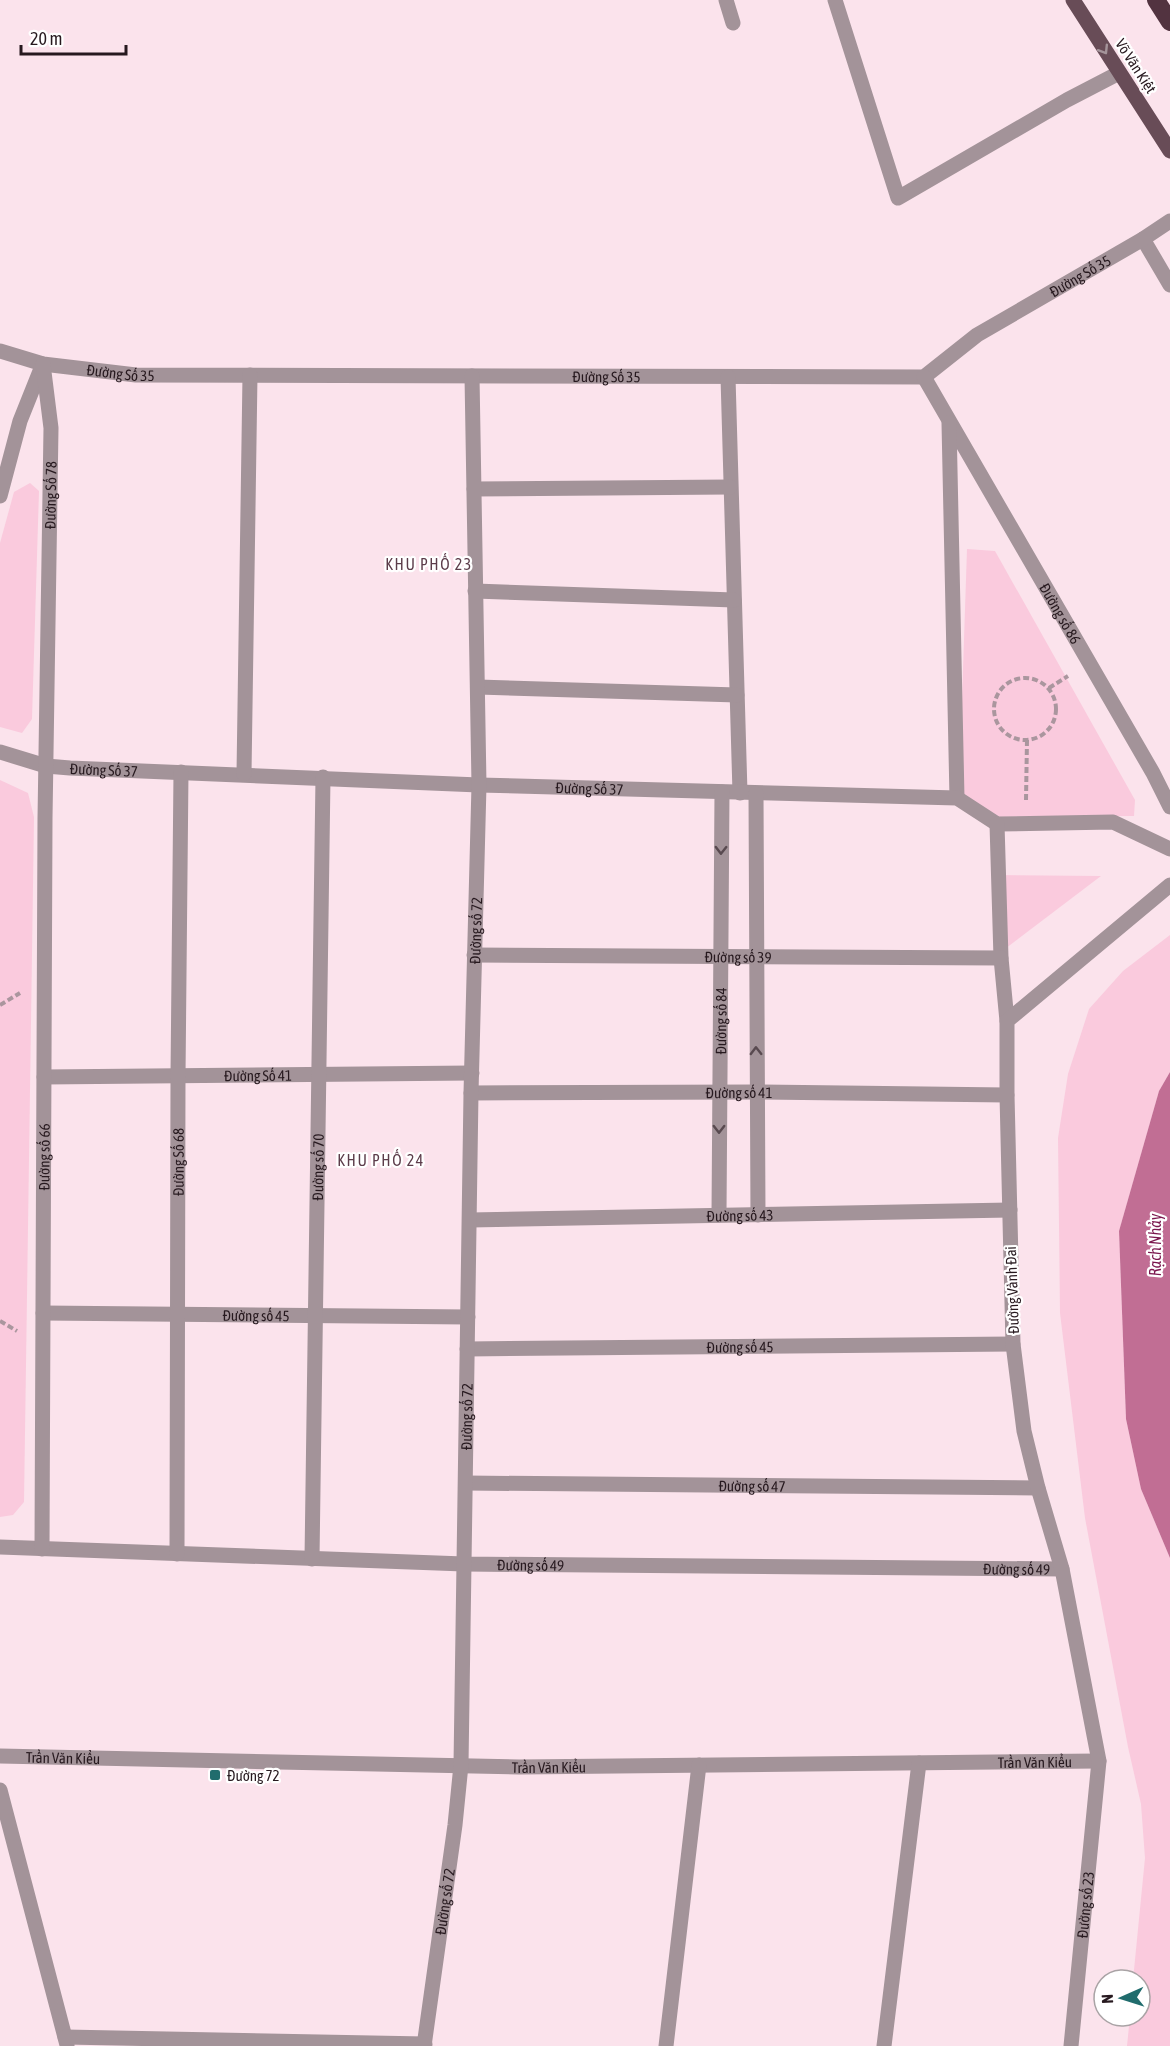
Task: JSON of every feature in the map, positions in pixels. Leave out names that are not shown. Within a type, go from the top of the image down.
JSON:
[{"type":"highway","points":[[1156,0],[1170,22]]},
{"type":"main road","name":"Võ Văn Kiệt","points":[[1073,0],[1170,151]]},
{"type":"street","points":[[726,0],[734,23]]},
{"type":"street","points":[[835,0],[898,198],[1067,100],[1119,73]]},
{"type":"street","name":"Đường Số 35","points":[[0,351],[43,364],[136,375],[924,377],[977,335],[1170,221]]},
{"type":"street","points":[[1143,239],[1170,285]]},
{"type":"street","points":[[0,496],[20,421],[43,364]]},
{"type":"street","name":"Đường Số 78","points":[[43,364],[51,428],[46,766]]},
{"type":"street","points":[[244,774],[250,375]]},
{"type":"street","name":"Đường số 72","points":[[425,2045],[461,1765],[471,1093],[479,785],[472,376]]},
{"type":"street","points":[[728,377],[740,793]]},
{"type":"street","name":"Đường số 86","points":[[924,377],[1153,773],[1170,807]]},
{"type":"street","name":"Đường số 86","points":[[948,420],[957,798]]},
{"type":"street","points":[[474,489],[730,487]]},
{"type":"street","points":[[475,591],[734,600]]},
{"type":"street","points":[[477,687],[737,695]]},
{"type":"street","name":"Đường Số 37","points":[[0,752],[46,766],[479,785],[957,798]]},
{"type":"street","name":"Đường số 66","points":[[42,1549],[46,766]]},
{"type":"street","name":"Đường Số 68","points":[[177,1554],[181,772]]},
{"type":"street","name":"Đường số 70","points":[[312,1559],[323,777]]},
{"type":"street","name":"Đường số 84","points":[[719,1215],[722,792]]},
{"type":"street","points":[[756,794],[758,1215]]},
{"type":"street","points":[[957,798],[997,824],[1113,822],[1170,849]]},
{"type":"street","name":"Đường Vành Đai","points":[[997,824],[1000,958],[1007,1022],[1006,1095],[1013,1344],[1024,1431],[1062,1569],[1099,1761]]},
{"type":"street","points":[[1007,1022],[1170,885]]},
{"type":"street","name":"Đường số 39","points":[[474,955],[1000,958]]},
{"type":"street","name":"Đường Số 41","points":[[44,1077],[472,1073]]},
{"type":"street","name":"Đường số 41","points":[[471,1093],[756,1092],[1006,1095]]},
{"type":"street","name":"Đường số 43","points":[[470,1220],[1010,1210]]},
{"type":"street","name":"Đường số 45","points":[[43,1313],[468,1317]]},
{"type":"street","name":"Đường số 45","points":[[467,1349],[1013,1344]]},
{"type":"street","name":"Đường số 47","points":[[466,1483],[1038,1488]]},
{"type":"street","name":"Đường số 49","points":[[0,1547],[464,1564],[1062,1569]]},
{"type":"street","name":"Trần Văn Kiểu","points":[[0,1756],[519,1767],[1099,1761]]},
{"type":"street","name":"Đường số 23","points":[[1071,2046],[1099,1761]]},
{"type":"street","points":[[884,2046],[920,1763]]},
{"type":"street","points":[[666,2046],[699,1765]]},
{"type":"street","points":[[0,1790],[66,2041],[425,2045]]},
{"type":"path","points":[[1029,678],[1049,688],[1057,708],[1051,726],[1036,739],[1027,740],[1008,735],[996,720],[994,710],[1001,690],[1009,683],[1029,678]]},
{"type":"path","points":[[1025,824],[1027,740]]},
{"type":"shaded area","points":[[30,483],[39,491],[32,719],[22,733],[0,727],[0,543],[14,492]]},
{"type":"shaded area","points":[[967,549],[995,551],[1135,800],[1134,816],[994,817],[959,790]]},
{"type":"shaded area","points":[[0,780],[28,793],[34,817],[24,1502],[13,1515],[0,1517]]},
{"type":"shaded area","points":[[997,875],[1101,876],[997,955]]},
{"type":"shaded area","points":[[1170,935],[1170,1072],[1159,1091],[1119,1231],[1126,1419],[1141,1489],[1170,1558],[1170,2046],[1127,2046],[1129,2028],[1152,2028],[1152,1968],[1134,1968],[1145,1858],[1141,1804],[1128,1747],[1085,1518],[1060,1313],[1058,1138],[1068,1074],[1089,1009],[1123,971]]},
{"type":"water","name":"Rạch Nhảy","points":[[1170,1072],[1170,1558],[1141,1489],[1126,1419],[1119,1231],[1159,1091]]},
{"type":"place","name":"Đường 72","points":[[215,1775]]},
{"type":"district","name":"KHU PHỐ 23","points":[[429,564]]},
{"type":"district","name":"KHU PHỐ 24","points":[[381,1160]]}]
